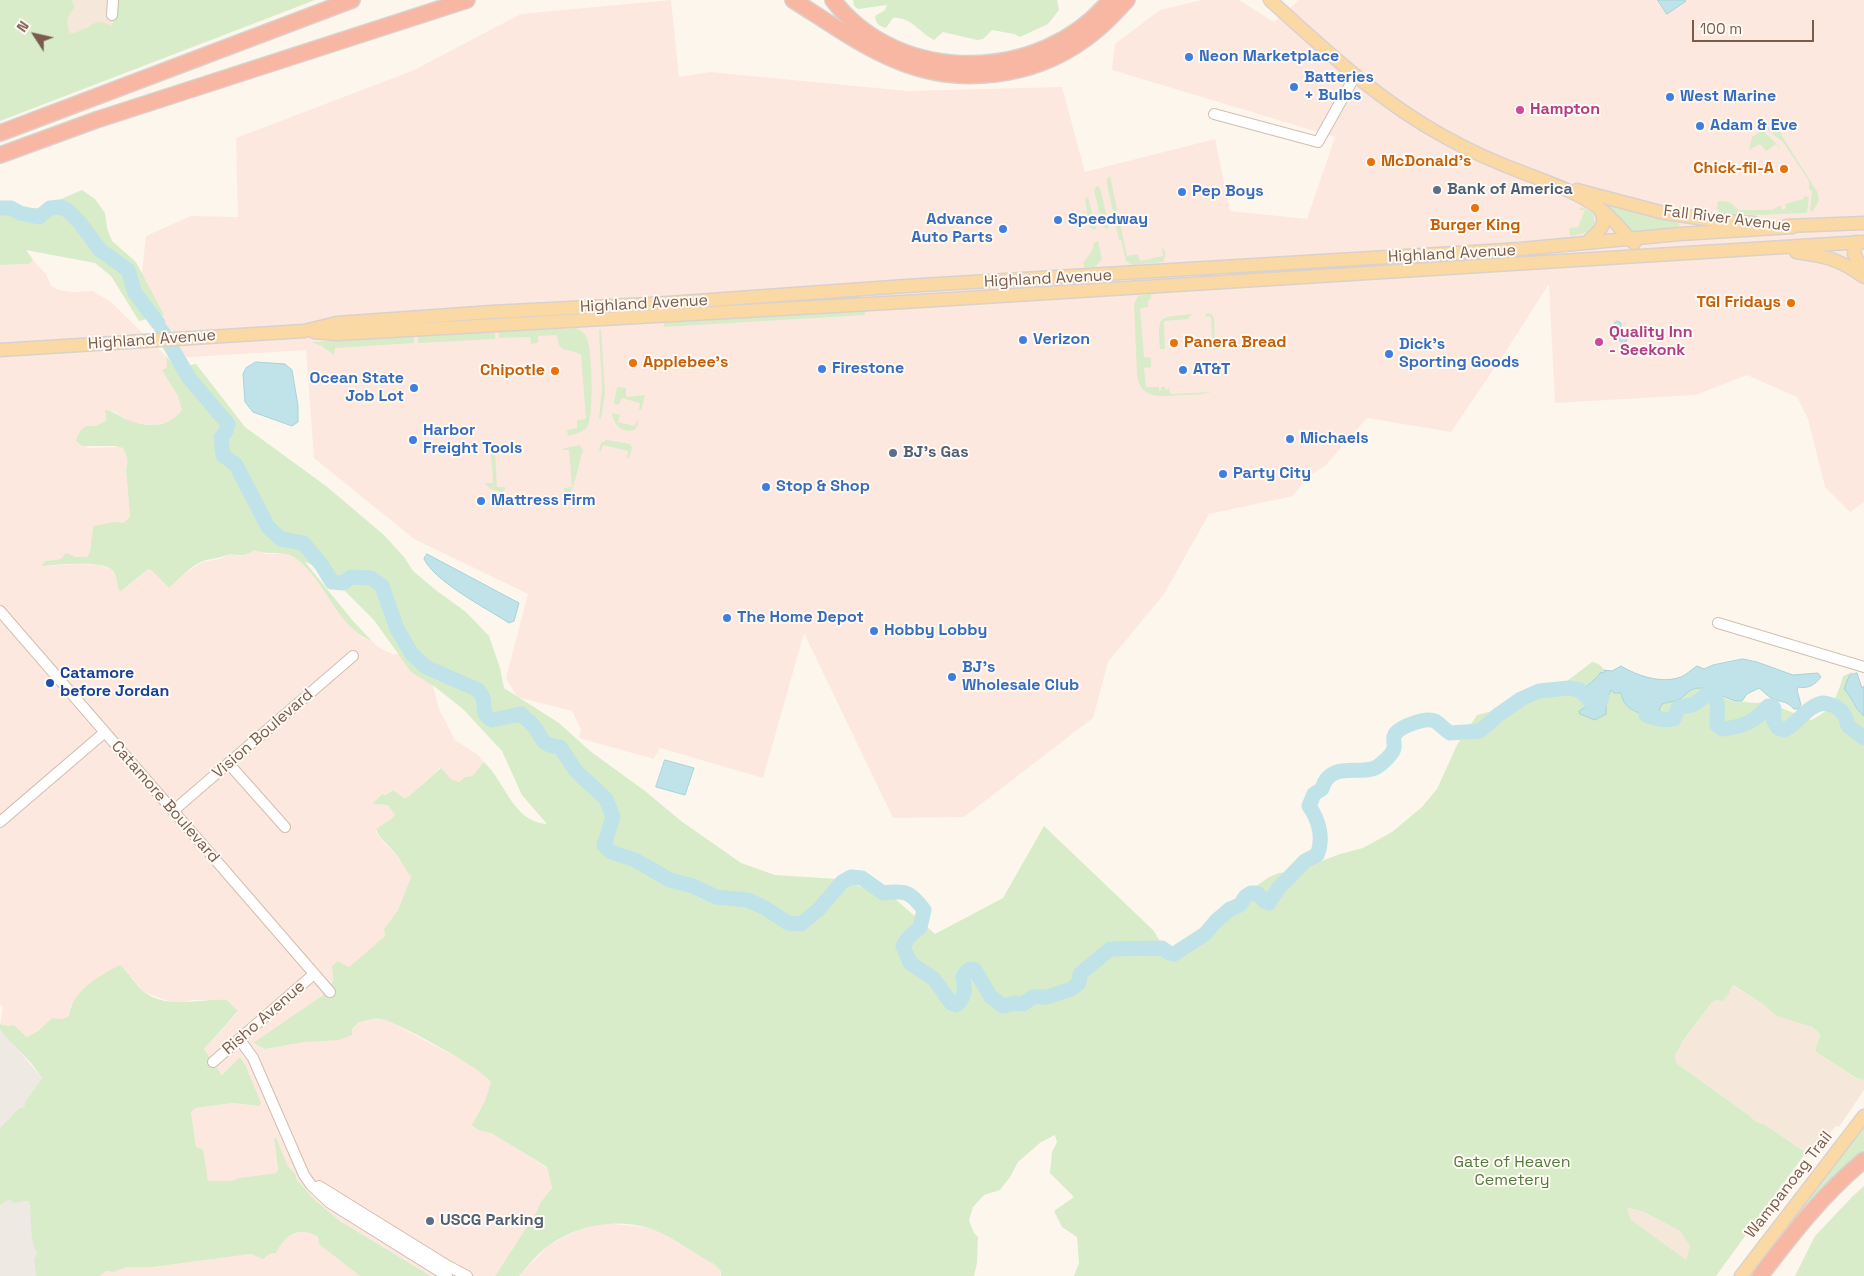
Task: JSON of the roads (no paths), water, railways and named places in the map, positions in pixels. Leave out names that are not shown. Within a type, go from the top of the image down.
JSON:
[{"type":"highway","points":[[0,133],[352,0]]},
{"type":"highway","points":[[0,155],[96,120],[467,0]]},
{"type":"highway","points":[[793,0],[878,52],[898,62],[936,73],[973,76],[1013,72],[1036,65],[1076,46],[1094,32],[1122,1]]},
{"type":"highway","points":[[834,0],[843,12],[858,25],[892,46],[930,59],[957,64],[978,64],[1021,58],[1051,46],[1122,1]]},
{"type":"highway","name":"Wampanoag Trail","points":[[1760,1276],[1811,1211],[1831,1189],[1864,1160]]},
{"type":"main road","name":"Fall River Avenue","points":[[1270,0],[1355,76],[1410,118],[1499,163],[1562,188],[1599,208],[1617,223],[1631,240],[1651,254]]},
{"type":"main road","name":"Fall River Avenue","points":[[1562,188],[1583,191],[1672,214],[1713,220],[1792,227],[1864,223]]},
{"type":"main road","points":[[1586,243],[1598,232],[1604,223],[1603,215],[1599,208]]},
{"type":"main road","points":[[1846,224],[1861,244],[1854,254],[1864,272]]},
{"type":"main road","name":"Highland Avenue","points":[[304,331],[337,323],[492,312],[668,303],[906,286],[1521,250],[1680,234],[1792,227]]},
{"type":"main road","name":"Fall River Avenue","points":[[1666,254],[1861,244]]},
{"type":"main road","points":[[1761,249],[1826,256],[1844,264],[1864,277]]},
{"type":"main road","name":"Highland Avenue","points":[[0,350],[304,331],[337,334],[602,320],[1666,254]]},
{"type":"main road","name":"Wampanoag Trail","points":[[1741,1276],[1864,1116]]},
{"type":"street","points":[[112,15],[113,0]]},
{"type":"street","points":[[1214,114],[1318,142],[1355,76]]},
{"type":"street","name":"Catamore Boulevard","points":[[0,611],[330,992]]},
{"type":"street","points":[[1718,623],[1864,667]]},
{"type":"street","name":"Vision Boulevard","points":[[173,811],[229,764],[260,734],[353,656]]},
{"type":"street","points":[[0,822],[105,732]]},
{"type":"street","points":[[229,764],[285,827]]},
{"type":"street","name":"Risho Avenue","points":[[213,1062],[314,974]]},
{"type":"street","points":[[240,1040],[253,1058],[307,1179],[330,1203],[448,1276]]},
{"type":"street","points":[[307,1179],[467,1276]]},
{"type":"water","points":[[1658,0],[1685,0],[1686,1],[1667,14]]},
{"type":"water","points":[[1617,321],[1621,323],[1621,328],[1629,336],[1625,343],[1619,341],[1614,335],[1613,326]]},
{"type":"water","points":[[256,362],[285,364],[292,370],[298,406],[298,422],[292,426],[253,412],[245,402],[243,374],[246,368]]},
{"type":"water","points":[[427,554],[519,603],[514,621],[509,623],[439,577],[424,559]]},
{"type":"water","points":[[1743,659],[1793,675],[1818,673],[1821,677],[1811,686],[1798,687],[1801,705],[1798,709],[1794,709],[1787,703],[1771,698],[1759,688],[1747,694],[1742,701],[1736,701],[1711,690],[1697,688],[1678,700],[1662,704],[1659,710],[1665,716],[1666,722],[1660,724],[1654,723],[1651,717],[1632,710],[1625,703],[1621,693],[1614,693],[1611,690],[1606,701],[1606,714],[1595,720],[1580,714],[1579,711],[1588,705],[1586,687],[1600,673],[1605,672],[1604,670],[1612,671],[1621,666],[1642,676],[1666,680],[1681,677],[1697,666],[1704,669],[1713,665]]},
{"type":"water","points":[[1857,673],[1862,688],[1864,686],[1864,716],[1844,689],[1849,676]]},
{"type":"water","points":[[665,760],[694,768],[685,795],[656,787]]},
{"type":"waterway","points":[[0,208],[11,208],[20,213],[39,217],[50,208],[60,207],[67,210],[80,223],[100,250],[128,270],[135,293],[158,323]]},
{"type":"waterway","points":[[162,331],[189,378],[228,424],[221,438],[223,455],[236,465],[268,527],[281,539],[303,543],[321,564],[332,582],[343,583],[351,577],[371,578],[382,586],[397,629],[412,654],[426,667],[478,690],[483,698],[485,713],[492,720],[521,714],[545,742],[560,747],[576,771],[606,799],[613,817],[604,845],[611,852],[635,860],[670,880],[693,886],[716,897],[748,900],[765,908],[788,923],[801,924],[819,909],[842,882],[851,877],[862,878],[883,893],[903,892],[915,899],[924,910],[920,927],[908,938],[903,946],[910,963],[934,979],[951,1003],[956,1005],[962,999],[964,992],[963,977],[971,969],[975,970],[991,997],[1003,1006],[1015,1003],[1023,1004],[1033,997],[1047,997],[1071,989],[1079,983],[1080,974],[1110,949],[1162,948],[1174,954],[1205,934],[1216,921],[1230,909],[1240,905],[1245,897],[1251,893],[1257,893],[1264,901],[1269,903],[1278,889],[1305,861],[1317,855],[1320,836],[1315,817],[1309,806],[1314,794],[1322,789],[1326,780],[1331,775],[1337,772],[1375,768],[1393,750],[1395,734],[1408,725],[1431,720],[1437,722],[1450,733],[1480,731],[1498,715],[1521,699],[1539,691],[1569,688],[1580,690],[1591,702],[1600,701],[1602,698]]},
{"type":"waterway","points":[[1646,715],[1653,718],[1674,719],[1678,708],[1692,705],[1712,693],[1717,704],[1717,725],[1722,729],[1748,723],[1768,706],[1772,706],[1774,708],[1773,719],[1778,728],[1784,730],[1794,724],[1807,711],[1823,703],[1837,707],[1843,713],[1848,726],[1864,738]]},
{"type":"place","name":"Neon Marketplace","points":[[1189,57]]},
{"type":"place","name":"Batteries + Bulbs","points":[[1294,87]]},
{"type":"place","name":"West Marine","points":[[1670,97]]},
{"type":"place","name":"Hampton","points":[[1520,110]]},
{"type":"place","name":"Adam & Eve","points":[[1700,126]]},
{"type":"place","name":"McDonald's","points":[[1371,162]]},
{"type":"place","name":"Chick-fil-A","points":[[1784,169]]},
{"type":"place","name":"Bank of America","points":[[1437,190]]},
{"type":"place","name":"Pep Boys","points":[[1182,192]]},
{"type":"place","name":"Burger King","points":[[1475,208]]},
{"type":"place","name":"Speedway","points":[[1058,220]]},
{"type":"place","name":"Advance Auto Parts","points":[[1003,229]]},
{"type":"place","name":"TGI Fridays","points":[[1791,303]]},
{"type":"place","name":"Verizon","points":[[1023,340]]},
{"type":"place","name":"Quality Inn - Seekonk","points":[[1599,342]]},
{"type":"place","name":"Panera Bread","points":[[1174,343]]},
{"type":"place","name":"Dick's Sporting Goods","points":[[1389,354]]},
{"type":"place","name":"Applebee's","points":[[633,363]]},
{"type":"place","name":"Firestone","points":[[822,369]]},
{"type":"place","name":"AT&T","points":[[1183,370]]},
{"type":"place","name":"Chipotle","points":[[555,371]]},
{"type":"place","name":"Ocean State Job Lot","points":[[414,388]]},
{"type":"place","name":"Michaels","points":[[1290,439]]},
{"type":"place","name":"Harbor Freight Tools","points":[[413,440]]},
{"type":"place","name":"BJ's Gas","points":[[893,453]]},
{"type":"place","name":"Party City","points":[[1223,474]]},
{"type":"place","name":"Stop & Shop","points":[[766,487]]},
{"type":"place","name":"Mattress Firm","points":[[481,501]]},
{"type":"place","name":"The Home Depot","points":[[727,618]]},
{"type":"place","name":"Hobby Lobby","points":[[874,631]]},
{"type":"place","name":"BJ's Wholesale Club","points":[[952,677]]},
{"type":"place","name":"Catamore before Jordan","points":[[50,683]]},
{"type":"place","name":"USCG Parking","points":[[430,1221]]},
{"type":"park label","name":"Gate of Heaven Cemetery","points":[[1512,1172]]}]
